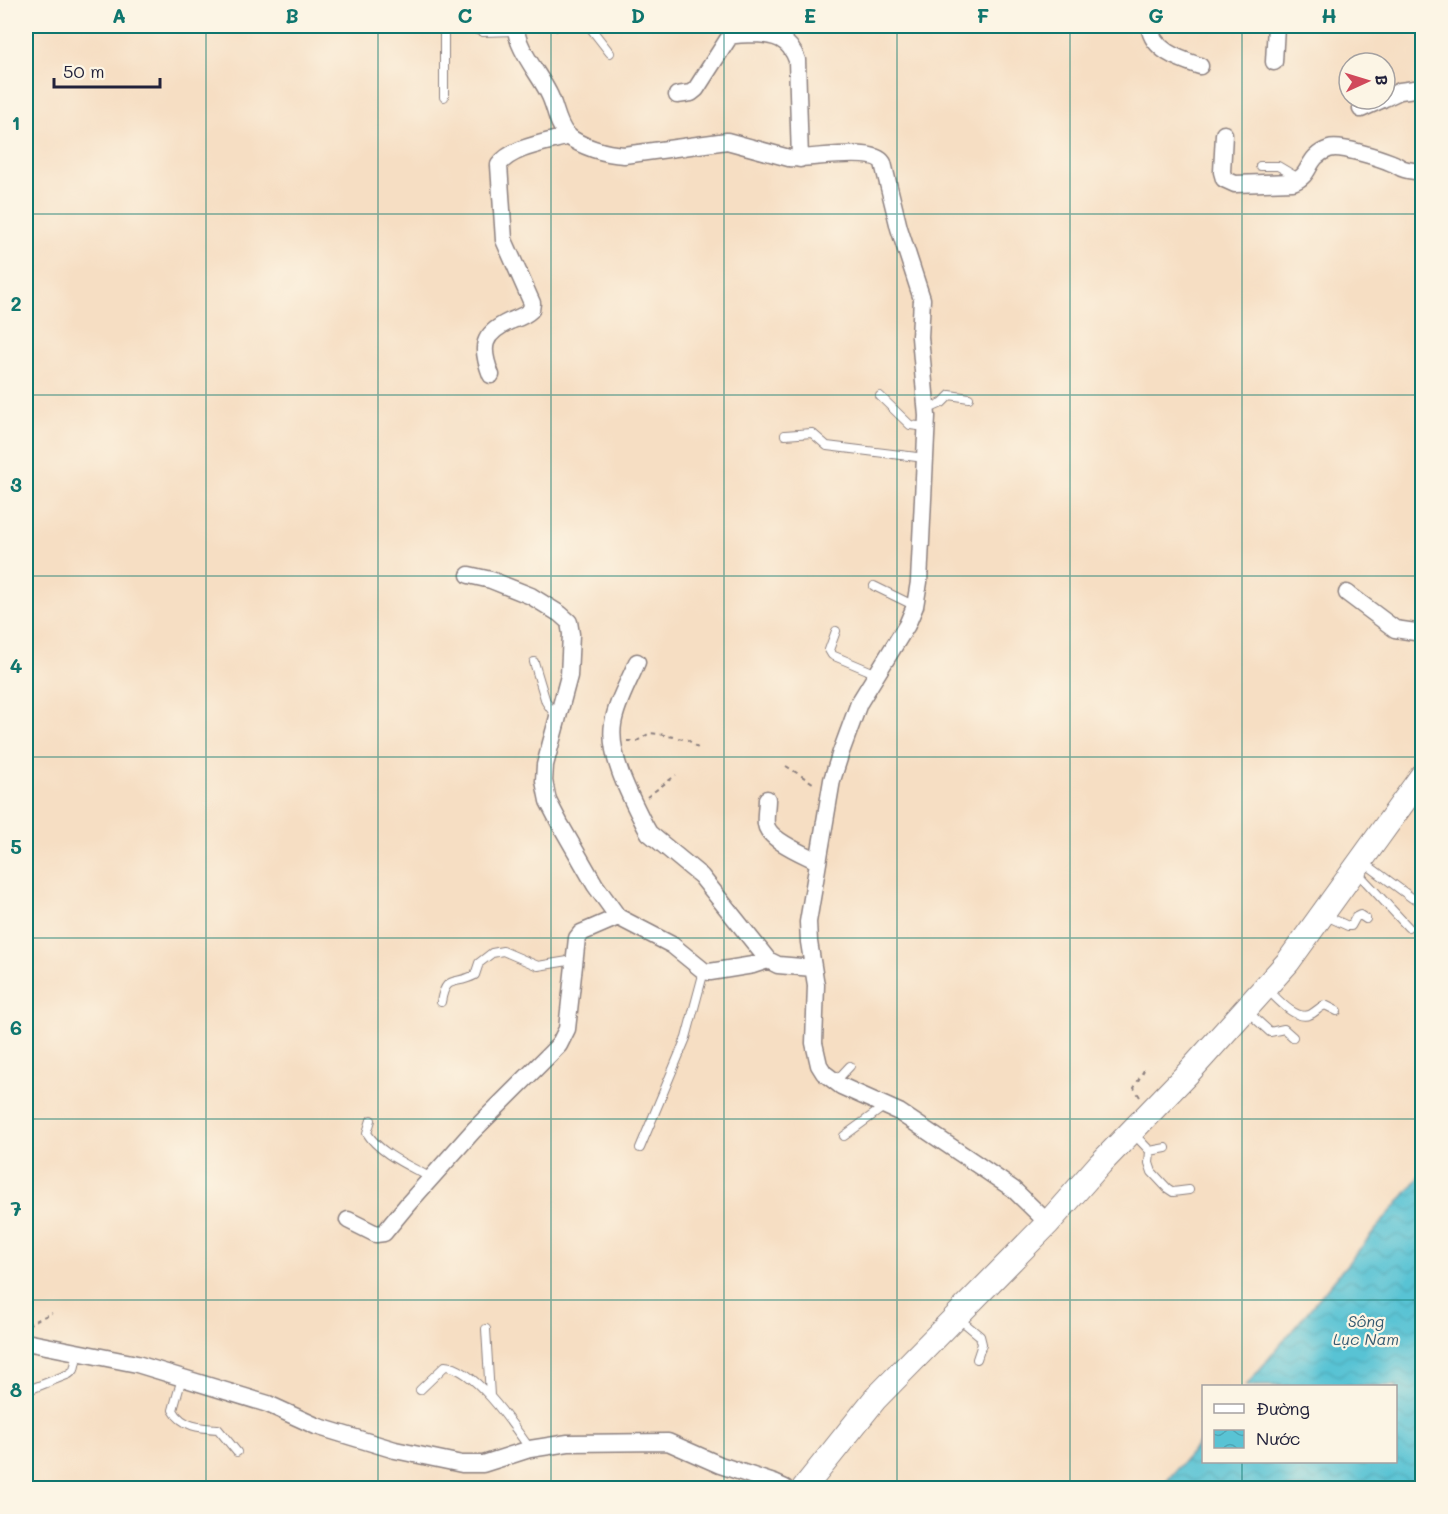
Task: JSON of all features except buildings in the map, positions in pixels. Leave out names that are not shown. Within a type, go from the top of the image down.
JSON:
[{"type":"street","points":[[1149,26],[1156,43],[1163,49],[1176,58],[1200,66]]},
{"type":"street","points":[[1274,62],[1276,26]]},
{"type":"street","points":[[516,28],[518,39],[549,93],[558,120],[569,136],[584,145],[614,155],[624,155],[727,141],[800,159],[850,154],[881,159],[899,228],[922,299],[920,337],[926,418],[921,562],[915,606],[907,625],[859,703],[832,780],[808,922],[816,985],[814,1043],[816,1056],[819,1065],[835,1082],[899,1112],[1013,1189],[1048,1223]]},
{"type":"street","points":[[677,95],[694,92],[727,38],[736,30],[777,36],[787,42],[797,60],[800,159]]},
{"type":"street","points":[[1397,92],[1422,88]]},
{"type":"street","points":[[1224,134],[1222,172],[1224,179],[1230,183],[1300,180],[1313,158],[1330,148],[1340,147],[1394,163],[1402,168],[1422,172]]},
{"type":"street","points":[[491,375],[484,358],[484,344],[489,334],[526,315],[531,310],[532,303],[504,240],[499,165],[512,153],[569,136]]},
{"type":"street","points":[[469,575],[491,580],[531,596],[569,622],[571,634],[569,676],[545,765],[544,781],[548,801],[595,885],[618,917],[672,945],[704,970],[710,972],[753,965],[768,960]]},
{"type":"street","points":[[1347,593],[1395,629],[1422,633]]},
{"type":"street","points":[[637,662],[616,713],[612,740],[615,757],[635,806],[650,833],[701,876],[768,960],[778,965],[813,968]]},
{"type":"street","points":[[804,1488],[875,1399],[1048,1223],[1288,962],[1420,784]]},
{"type":"street","points":[[767,799],[768,832],[817,861]]},
{"type":"street","points":[[348,1220],[376,1234],[384,1233],[474,1130],[549,1056],[564,1038],[567,1029],[577,938],[581,933],[618,917]]},
{"type":"street","points":[[26,1342],[137,1364],[268,1404],[316,1426],[395,1450],[462,1464],[483,1464],[530,1449],[568,1443],[669,1442],[720,1465],[785,1488]]},
{"type":"lane","points":[[444,97],[444,31],[446,26]]},
{"type":"lane","points":[[468,26],[483,32],[516,28]]},
{"type":"lane","points":[[552,26],[558,26]]},
{"type":"lane","points":[[589,26],[610,53]]},
{"type":"lane","points":[[1260,166],[1278,166],[1300,180]]},
{"type":"lane","points":[[880,396],[910,426],[926,418],[950,395],[969,398]]},
{"type":"lane","points":[[785,435],[812,433],[827,446],[925,458]]},
{"type":"lane","points":[[874,586],[915,606]]},
{"type":"lane","points":[[836,631],[829,650],[832,655],[877,674]]},
{"type":"lane","points":[[534,662],[546,702],[558,720]]},
{"type":"lane","points":[[1358,866],[1412,898],[1416,899],[1422,891]]},
{"type":"lane","points":[[1358,866],[1408,927]]},
{"type":"lane","points":[[1324,915],[1348,926],[1351,926],[1356,917],[1360,915],[1366,919]]},
{"type":"lane","points":[[441,1002],[444,987],[447,984],[475,975],[479,963],[492,953],[508,952],[544,967],[574,960]]},
{"type":"lane","points":[[640,1148],[686,1038],[704,970]]},
{"type":"lane","points":[[1265,988],[1296,1014],[1311,1015],[1325,1005],[1337,1011]]},
{"type":"lane","points":[[1245,1009],[1270,1032],[1284,1029],[1293,1037]]},
{"type":"lane","points":[[835,1082],[850,1065]]},
{"type":"lane","points":[[844,1136],[885,1106]]},
{"type":"lane","points":[[370,1120],[367,1134],[371,1139],[389,1154],[431,1178]]},
{"type":"lane","points":[[1131,1132],[1150,1151],[1149,1163],[1152,1172],[1167,1188],[1173,1192],[1189,1190]]},
{"type":"lane","points":[[1150,1151],[1166,1148]]},
{"type":"lane","points":[[956,1317],[980,1336],[982,1344],[977,1359]]},
{"type":"lane","points":[[486,1329],[490,1396]]},
{"type":"lane","points":[[26,1392],[69,1374],[74,1370],[78,1352]]},
{"type":"lane","points":[[420,1389],[445,1366],[453,1366],[490,1396],[530,1449]]},
{"type":"lane","points":[[182,1378],[173,1410],[176,1415],[192,1426],[218,1429],[237,1452]]},
{"type":"path","points":[[612,740],[632,742],[650,733],[659,734],[688,740],[700,750]]},
{"type":"path","points":[[786,766],[823,789],[824,793],[829,796]]},
{"type":"path","points":[[635,806],[676,775]]},
{"type":"path","points":[[1144,1070],[1134,1088],[1154,1109]]},
{"type":"path","points":[[26,1328],[32,1322],[52,1313]]},
{"type":"water","name":"Sông Lục Nam","points":[[1422,1174],[1422,1488],[1161,1488],[1202,1439],[1202,1463],[1397,1463],[1397,1385],[1247,1385]]}]
